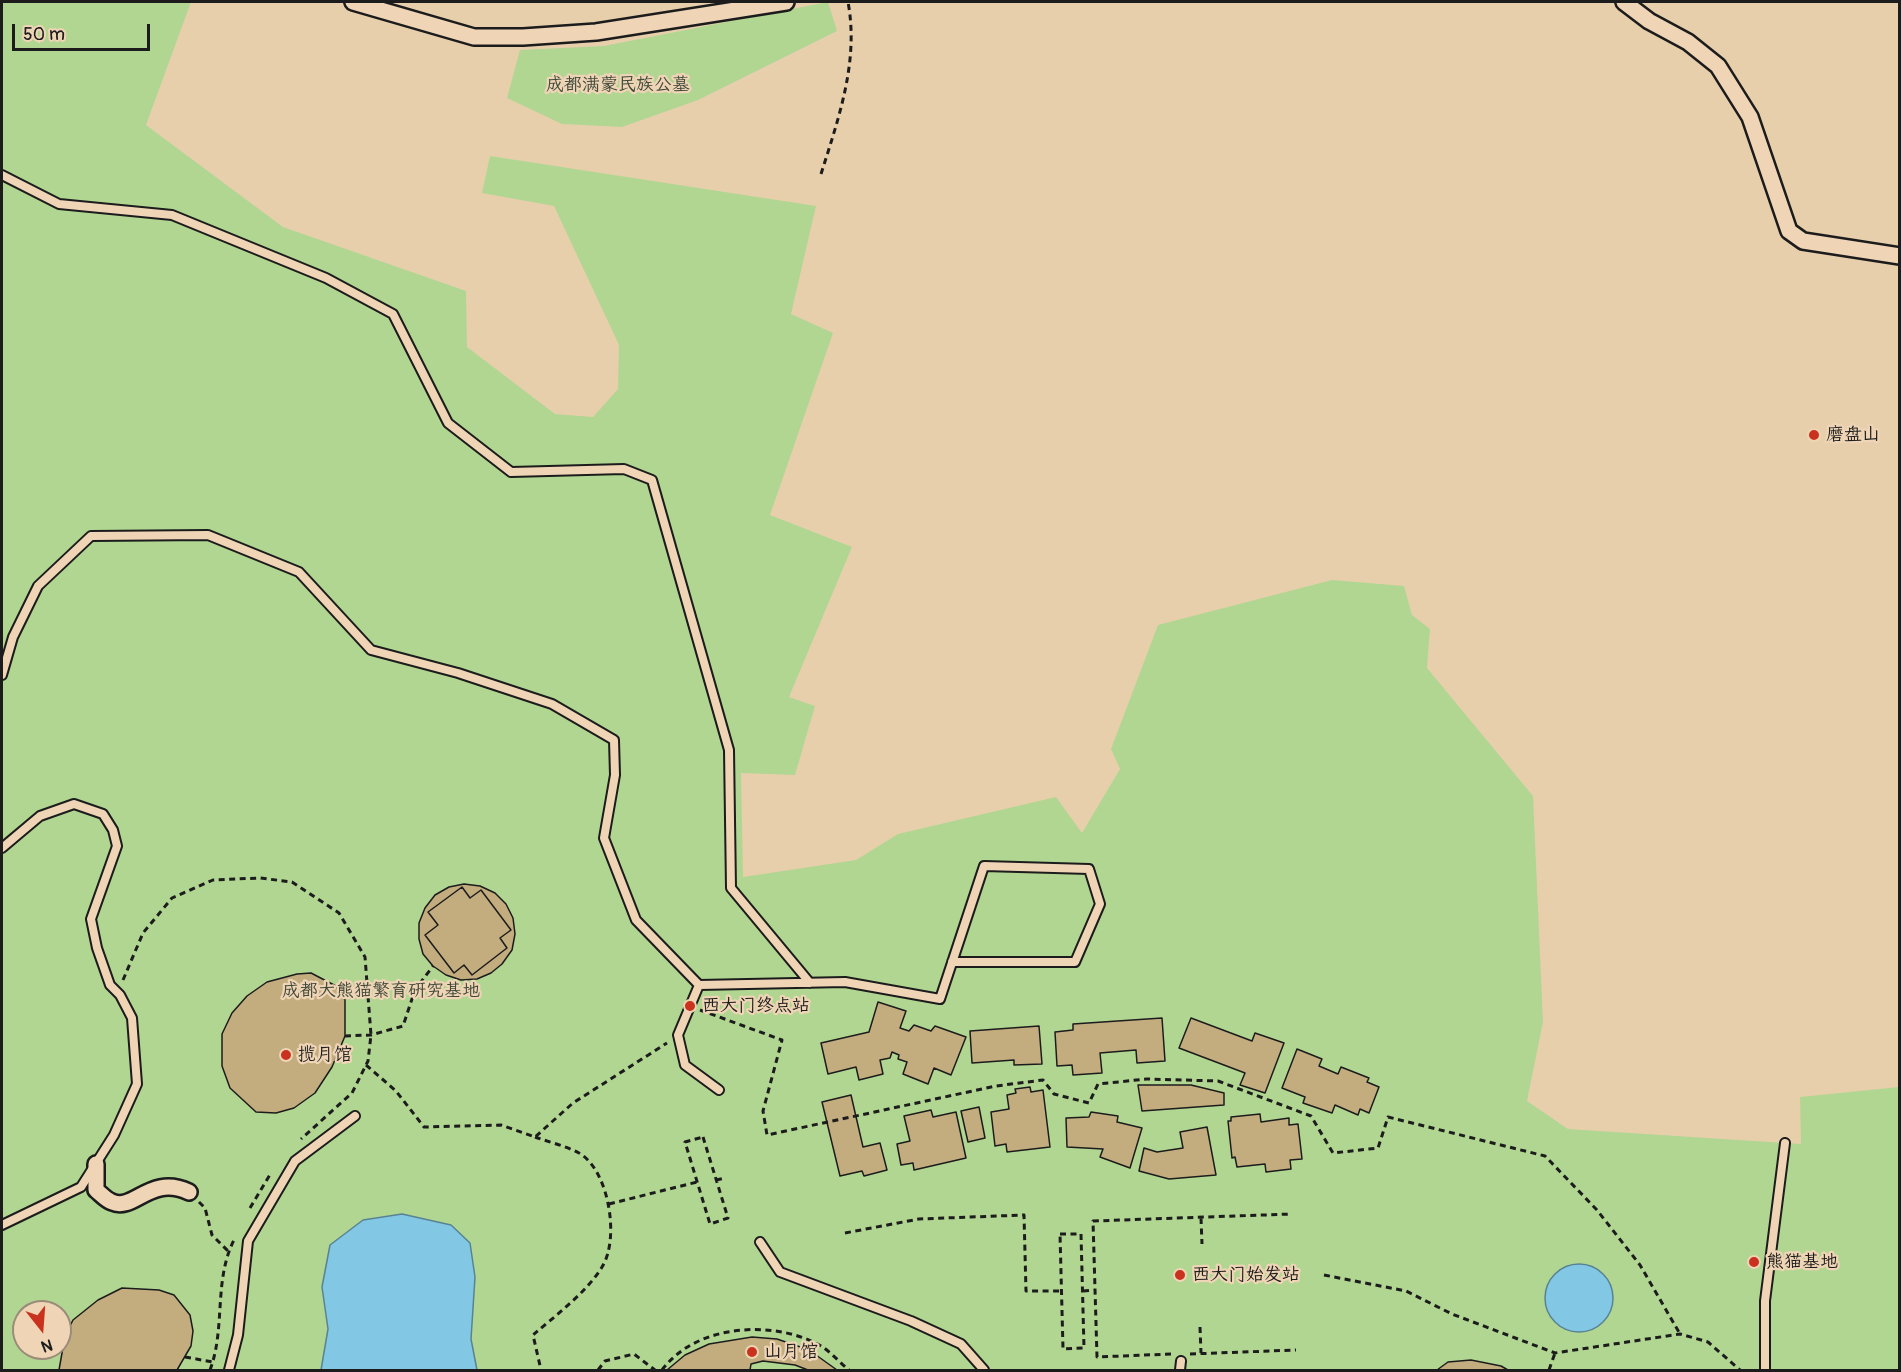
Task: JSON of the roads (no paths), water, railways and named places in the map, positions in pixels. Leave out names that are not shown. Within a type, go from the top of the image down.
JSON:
[{"type":"street","points":[[353,2],[474,37],[523,37],[596,32],[786,2]]},
{"type":"street","points":[[1624,2],[1649,21],[1688,42],[1718,66],[1750,117],[1789,231],[1803,241],[1899,256]]},
{"type":"street","points":[[96,1164],[96,1190],[111,1202],[123,1204],[162,1186],[176,1186],[189,1192]]},
{"type":"lane","points":[[2,175],[59,204],[172,215],[326,278],[393,314],[448,423],[512,472],[624,469],[652,480],[729,750],[731,888],[810,983]]},
{"type":"lane","points":[[2,675],[13,637],[38,586],[91,536],[208,535],[299,572],[371,650],[458,672],[552,704],[614,740],[615,775],[604,838],[636,920],[699,985],[845,982],[940,999],[952,962],[984,866],[1089,869],[1100,904],[1075,962],[952,962]]},
{"type":"lane","points":[[2,848],[40,816],[74,804],[103,814],[114,830],[117,846],[91,919],[97,948],[110,985],[120,995],[132,1018],[137,1084],[114,1135],[81,1187],[2,1225]]},
{"type":"lane","points":[[699,985],[678,1035],[685,1065],[719,1090]]},
{"type":"lane","points":[[229,1371],[237,1335],[248,1241],[295,1161],[355,1116]]},
{"type":"lane","points":[[1766,1371],[1765,1301],[1785,1143]]},
{"type":"lane","points":[[760,1242],[780,1272],[911,1321],[951,1339],[961,1344],[984,1371]]},
{"type":"lane","points":[[1179,1357],[1180,1371]]},
{"type":"water","points":[[402,1214],[451,1225],[470,1243],[475,1277],[471,1339],[477,1370],[321,1370],[328,1329],[322,1287],[330,1245],[363,1220]]},
{"type":"water","points":[[1579,1264],[1592,1266],[1603,1274],[1611,1285],[1613,1298],[1611,1311],[1603,1322],[1592,1330],[1579,1332],[1566,1330],[1555,1322],[1547,1311],[1545,1298],[1547,1285],[1555,1274],[1566,1266]]},
{"type":"place","name":"磨盘山","points":[[1814,435]]},
{"type":"place","name":"西大门终点站","points":[[690,1006]]},
{"type":"place","name":"揽月馆","points":[[286,1055]]},
{"type":"place","name":"熊猫基地","points":[[1754,1262]]},
{"type":"place","name":"西大门始发站","points":[[1180,1275]]},
{"type":"place","name":"山月馆","points":[[752,1352]]},
{"type":"park label","name":"成都满蒙民族公墓","points":[[618,85]]},
{"type":"park label","name":"成都大熊猫繁育研究基地","points":[[381,991]]}]
